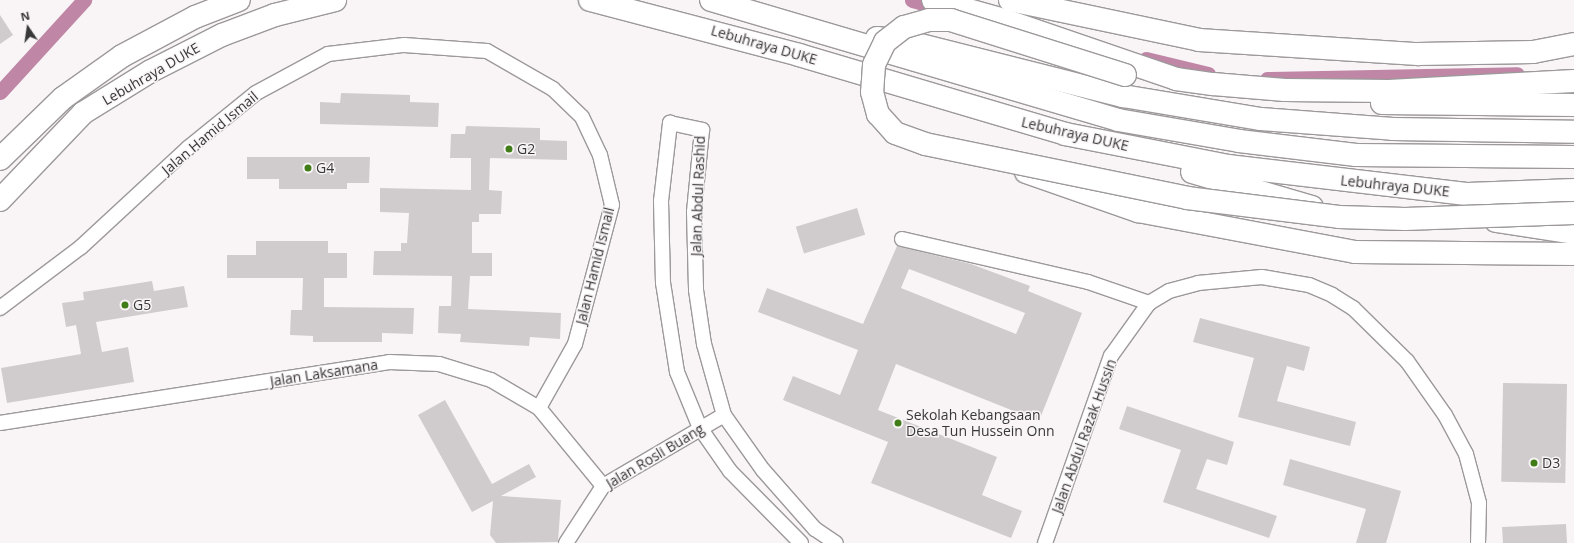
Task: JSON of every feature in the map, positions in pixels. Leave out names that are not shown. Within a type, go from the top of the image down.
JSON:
[{"type":"highway","name":"Lebuhraya DUKE","points":[[0,159],[63,98],[122,56],[195,17],[239,0]]},
{"type":"highway","name":"Lebuhraya DUKE","points":[[0,200],[84,113],[151,71],[222,35],[275,15],[335,0]]},
{"type":"highway","name":"Lebuhraya DUKE","points":[[590,0],[799,55],[1065,134],[1228,166],[1468,194],[1574,190]]},
{"type":"highway","name":"Lebuhraya DUKE","points":[[711,0],[1118,120],[1239,140],[1356,155],[1574,157]]},
{"type":"highway","points":[[933,0],[1004,20],[1176,79],[1213,84],[1285,90],[1389,91],[1574,82]]},
{"type":"highway","points":[[1010,0],[1199,40],[1441,54],[1533,52],[1574,44]]},
{"type":"highway","points":[[1574,105],[1429,106],[1368,102],[1287,102],[1198,93],[1151,83],[951,20],[929,20],[904,27],[885,42],[874,65],[872,92],[878,114],[895,133],[973,154],[1138,211],[1355,252],[1574,254]]},
{"type":"highway","points":[[804,28],[909,42],[1122,96],[1188,109],[1320,125],[1476,131],[1574,132]]},
{"type":"highway","points":[[1368,102],[1574,82]]},
{"type":"highway","points":[[1476,131],[1574,121]]},
{"type":"highway","points":[[1065,134],[1325,211],[1490,220],[1574,233]]},
{"type":"highway","points":[[973,154],[1260,210],[1405,219],[1574,213]]},
{"type":"highway","points":[[1490,220],[1574,216]]},
{"type":"street","name":"Jalan Hamid Ismail","points":[[0,308],[81,247],[188,148],[256,93],[328,54],[404,45],[487,51],[554,89],[582,117],[600,155],[612,205],[575,344],[539,408]]},
{"type":"street","name":"Jalan Abdul Rashid","points":[[801,543],[730,471],[700,428],[677,372],[664,283],[660,201],[670,123],[702,130],[694,212],[696,290],[704,344],[724,415],[764,470],[815,529],[836,543]]},
{"type":"street","points":[[902,239],[1088,282],[1148,303]]},
{"type":"street","name":"Jalan Abdul Razak Hussin","points":[[1045,543],[1111,356],[1148,303],[1169,291],[1198,282],[1262,277],[1309,285],[1353,308],[1390,342],[1416,373],[1466,454],[1479,503],[1478,543]]},
{"type":"street","name":"Jalan Laksamana","points":[[0,423],[389,362],[439,364],[491,380],[539,408],[603,486]]},
{"type":"street","name":"Jalan Rosli Buang","points":[[566,543],[603,486],[724,415]]},
{"type":"building","points":[[0,15],[13,35],[0,44]]},
{"type":"building","points":[[341,93],[410,95],[410,102],[439,103],[438,127],[320,124],[320,102],[340,103]]},
{"type":"building","points":[[466,126],[540,128],[540,140],[567,141],[567,160],[490,158],[489,190],[502,191],[501,214],[479,214],[479,222],[472,222],[472,253],[492,253],[492,276],[470,276],[468,309],[561,313],[560,339],[530,337],[529,346],[460,342],[461,334],[438,333],[439,306],[451,306],[452,276],[373,275],[374,251],[401,251],[401,243],[407,243],[409,213],[380,212],[380,188],[471,190],[471,158],[450,158],[451,134],[465,134]]},
{"type":"building","name":"G4","points":[[247,157],[370,157],[369,183],[347,183],[347,189],[279,189],[279,179],[247,179]]},
{"type":"building","points":[[857,208],[865,235],[804,253],[796,227]]},
{"type":"building","points":[[256,241],[328,241],[328,253],[347,253],[347,278],[324,278],[324,307],[414,308],[413,334],[382,333],[382,342],[313,342],[313,336],[290,335],[291,310],[302,310],[303,278],[227,278],[227,255],[256,255]]},
{"type":"building","points":[[897,246],[971,264],[1030,286],[1028,291],[1082,313],[1039,421],[896,364],[878,410],[997,457],[982,495],[1022,511],[1011,538],[871,483],[888,442],[783,400],[793,376],[840,395],[858,350],[758,312],[767,288],[863,324]],"holes":[[[909,269],[1025,313],[1016,334],[901,288]]]},
{"type":"building","points":[[152,281],[154,291],[184,286],[188,307],[96,322],[102,352],[128,347],[134,382],[7,403],[1,368],[81,354],[76,325],[66,327],[62,303],[84,300],[83,292]]},
{"type":"building","points":[[1200,318],[1310,347],[1304,371],[1287,366],[1277,401],[1356,422],[1350,446],[1238,417],[1254,358],[1193,342]]},
{"type":"building","points":[[1503,383],[1567,384],[1565,483],[1501,482]]},
{"type":"building","points":[[445,400],[492,484],[529,464],[536,477],[501,496],[561,500],[558,542],[496,543],[490,535],[493,501],[472,512],[418,415]]},
{"type":"building","points":[[1127,406],[1234,442],[1227,465],[1207,459],[1196,489],[1277,516],[1269,538],[1163,502],[1181,450],[1119,429]]},
{"type":"building","points":[[1290,459],[1401,491],[1386,543],[1356,543],[1366,509],[1283,485]]},
{"type":"building","points":[[1566,524],[1567,543],[1503,543],[1502,527]]},
{"type":"waterway","points":[[0,92],[84,0]]},
{"type":"waterway","points":[[912,0],[942,8]]},
{"type":"waterway","points":[[1146,59],[1208,74]]},
{"type":"waterway","points":[[1267,79],[1517,74]]},
{"type":"place","name":"G2","points":[[509,149]]},
{"type":"place","name":"G4","points":[[308,168]]},
{"type":"place","name":"G5","points":[[125,305]]},
{"type":"place","name":"Sekolah Kebangsaan Desa Tun Hussein Onn","points":[[898,423]]},
{"type":"place","name":"D3","points":[[1534,463]]}]
